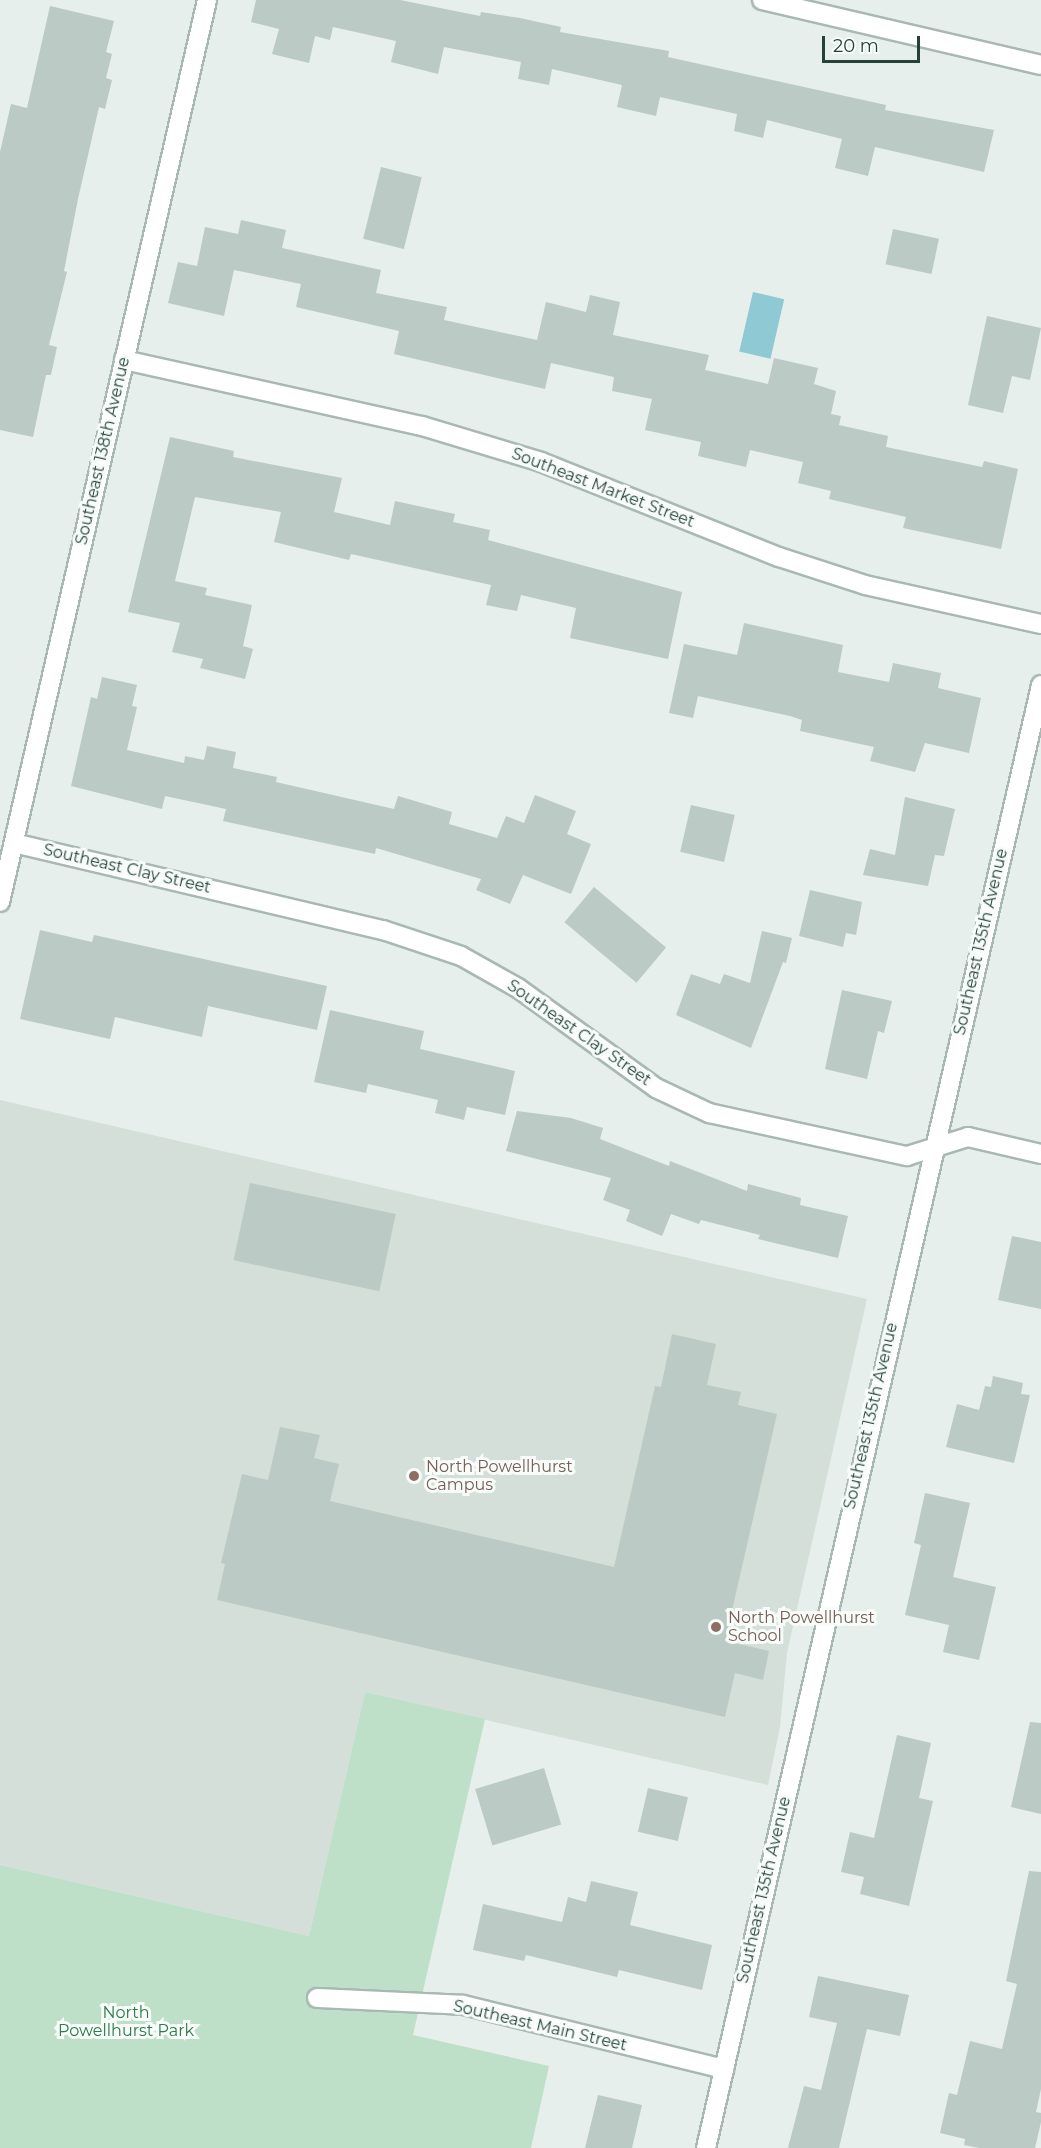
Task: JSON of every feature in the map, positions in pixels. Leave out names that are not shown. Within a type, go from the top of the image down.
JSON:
[{"type":"street","name":"Southeast 138th Avenue","points":[[0,902],[207,0]]},
{"type":"street","points":[[762,0],[1041,64]]},
{"type":"street","name":"Southeast Market Street","points":[[124,360],[433,430],[541,462],[779,557],[854,582],[1041,624]]},
{"type":"street","name":"Southeast 135th Avenue","points":[[706,2148],[933,1148],[1041,685]]},
{"type":"street","name":"Southeast Clay Street","points":[[14,843],[383,930],[461,956],[518,988],[656,1088],[709,1113],[907,1156],[968,1137],[1041,1154]]},
{"type":"street","name":"Southeast Main Street","points":[[317,1998],[463,2005],[724,2069]]},
{"type":"shaded area","name":"North Powellhurst Campus","points":[[0,1100],[867,1299],[787,1653],[780,1727],[768,1785],[365,1692],[309,1936],[0,1865]]},
{"type":"green space","name":"North Powellhurst Park","points":[[365,1692],[485,1719],[413,2035],[549,2066],[531,2148],[0,2148],[0,1865],[309,1936]]},
{"type":"water","points":[[753,292],[784,299],[770,359],[739,351]]},
{"type":"building","points":[[256,0],[400,0],[480,16],[481,12],[520,18],[561,27],[560,32],[669,51],[668,57],[886,105],[885,110],[994,130],[984,172],[875,147],[868,176],[835,168],[842,139],[767,120],[763,138],[734,131],[737,114],[660,97],[656,116],[617,107],[622,85],[552,69],[549,85],[518,79],[521,62],[444,47],[438,74],[391,62],[396,41],[333,27],[330,40],[315,36],[309,63],[272,54],[279,29],[251,22]]},
{"type":"building","points":[[50,6],[114,21],[106,52],[112,54],[106,78],[112,80],[105,109],[99,107],[78,199],[64,271],[67,272],[49,345],[57,347],[51,375],[46,375],[33,437],[0,430],[0,152],[11,104],[27,108]]},
{"type":"building","points":[[381,167],[422,177],[404,249],[363,239]]},
{"type":"building","points":[[241,220],[286,230],[282,248],[381,270],[376,293],[447,307],[444,320],[537,340],[546,302],[586,312],[590,295],[620,302],[613,335],[709,355],[705,370],[768,384],[774,358],[818,368],[814,384],[836,391],[831,414],[841,416],[839,425],[888,436],[886,447],[982,467],[984,461],[1018,469],[1001,549],[903,528],[906,517],[829,499],[831,491],[798,483],[803,462],[750,450],[746,467],[698,456],[701,442],[645,430],[652,399],[612,391],[614,377],[551,363],[545,389],[394,354],[399,331],[296,307],[301,284],[234,270],[224,316],[168,303],[178,262],[197,266],[205,227],[238,234]]},
{"type":"building","points":[[893,229],[939,239],[931,274],[886,264]]},
{"type":"building","points":[[987,316],[1041,328],[1030,380],[1012,376],[1003,413],[968,405]]},
{"type":"building","points":[[170,437],[234,451],[233,457],[342,478],[334,512],[390,525],[395,501],[455,514],[453,522],[490,530],[488,540],[682,592],[668,659],[570,638],[576,608],[521,595],[517,611],[486,605],[491,585],[351,554],[349,560],[274,542],[281,512],[195,497],[175,581],[207,588],[205,595],[252,605],[243,646],[253,649],[245,679],[200,668],[203,659],[172,652],[180,623],[128,612]]},
{"type":"building","points":[[744,623],[843,645],[838,672],[889,682],[893,663],[941,673],[938,688],[981,698],[969,753],[925,743],[915,772],[870,761],[874,747],[800,731],[802,720],[790,716],[698,696],[693,718],[669,713],[684,644],[737,655]]},
{"type":"building","points":[[102,677],[137,685],[132,706],[137,707],[127,750],[184,763],[185,756],[204,760],[207,746],[236,752],[233,768],[277,777],[276,782],[394,809],[398,796],[452,812],[449,824],[497,838],[506,816],[524,823],[535,795],[576,811],[567,834],[591,844],[571,894],[523,875],[510,904],[476,890],[481,879],[376,848],[375,854],[223,821],[226,809],[165,796],[162,809],[71,786],[91,697],[97,699]]},
{"type":"building","points":[[905,797],[955,809],[944,856],[935,855],[928,886],[863,875],[870,849],[895,855]]},
{"type":"building","points":[[691,805],[735,815],[724,862],[680,852]]},
{"type":"building","points":[[594,887],[666,947],[636,983],[564,922]]},
{"type":"building","points":[[810,890],[862,902],[856,935],[846,933],[843,947],[799,936]]},
{"type":"building","points":[[40,930],[92,942],[94,935],[327,986],[317,1030],[208,1006],[202,1037],[115,1017],[110,1039],[20,1019]]},
{"type":"building","points":[[762,931],[792,938],[786,963],[783,962],[751,1048],[676,1015],[691,974],[720,984],[724,974],[750,983]]},
{"type":"building","points":[[842,990],[892,1001],[884,1033],[878,1031],[867,1079],[825,1069]]},
{"type":"building","points":[[330,1010],[424,1031],[420,1049],[515,1071],[505,1115],[467,1107],[464,1120],[435,1113],[438,1100],[368,1084],[366,1093],[314,1082]]},
{"type":"building","points":[[517,1111],[571,1118],[603,1128],[600,1139],[669,1166],[670,1161],[747,1191],[748,1184],[801,1198],[800,1205],[848,1216],[838,1258],[758,1239],[760,1235],[701,1220],[699,1224],[671,1214],[662,1236],[626,1221],[630,1210],[603,1200],[611,1178],[506,1151]]},
{"type":"building","points":[[250,1183],[396,1214],[379,1291],[234,1260]]},
{"type":"building","points":[[1012,1236],[1041,1242],[1041,1309],[998,1300]]},
{"type":"building","points":[[672,1334],[716,1344],[707,1385],[741,1392],[738,1405],[777,1414],[725,1641],[769,1651],[763,1680],[735,1673],[725,1717],[217,1600],[225,1564],[221,1563],[242,1474],[268,1480],[280,1427],[320,1435],[314,1458],[339,1464],[330,1501],[614,1567],[655,1386],[661,1387]]},
{"type":"building","points":[[993,1376],[1023,1383],[1021,1394],[1030,1395],[1014,1463],[946,1447],[957,1404],[979,1410],[985,1386],[991,1387]]},
{"type":"building","points":[[925,1493],[970,1503],[953,1577],[996,1587],[979,1660],[943,1652],[949,1625],[905,1615],[921,1545],[914,1543]]},
{"type":"building","points":[[1030,1722],[1041,1723],[1041,1814],[1011,1807]]},
{"type":"building","points":[[897,1735],[931,1743],[919,1798],[933,1801],[909,1906],[860,1894],[864,1877],[841,1872],[850,1832],[874,1838]]},
{"type":"building","points":[[544,1768],[561,1824],[492,1845],[475,1789]]},
{"type":"building","points":[[648,1788],[688,1797],[678,1841],[638,1832]]},
{"type":"building","points":[[1029,1871],[1041,1872],[1041,2089],[1036,2112],[1041,2113],[1041,2122],[1035,2148],[979,2148],[964,2145],[965,2139],[940,2133],[949,2093],[957,2095],[970,2041],[1002,2049],[1017,1984],[1006,1981]]},
{"type":"building","points":[[591,1881],[638,1892],[630,1925],[712,1945],[702,1990],[619,1970],[617,1977],[526,1955],[524,1961],[473,1950],[483,1904],[562,1922],[568,1897],[586,1902]]},
{"type":"building","points":[[818,1976],[909,1995],[900,2036],[867,2029],[839,2148],[788,2148],[804,2086],[821,2090],[837,2023],[809,2017]]},
{"type":"building","points":[[598,2095],[642,2105],[632,2148],[585,2148]]},
{"type":"place","name":"North Powellhurst Campus","points":[[414,1476]]},
{"type":"place","name":"North Powellhurst School","points":[[716,1627]]}]
